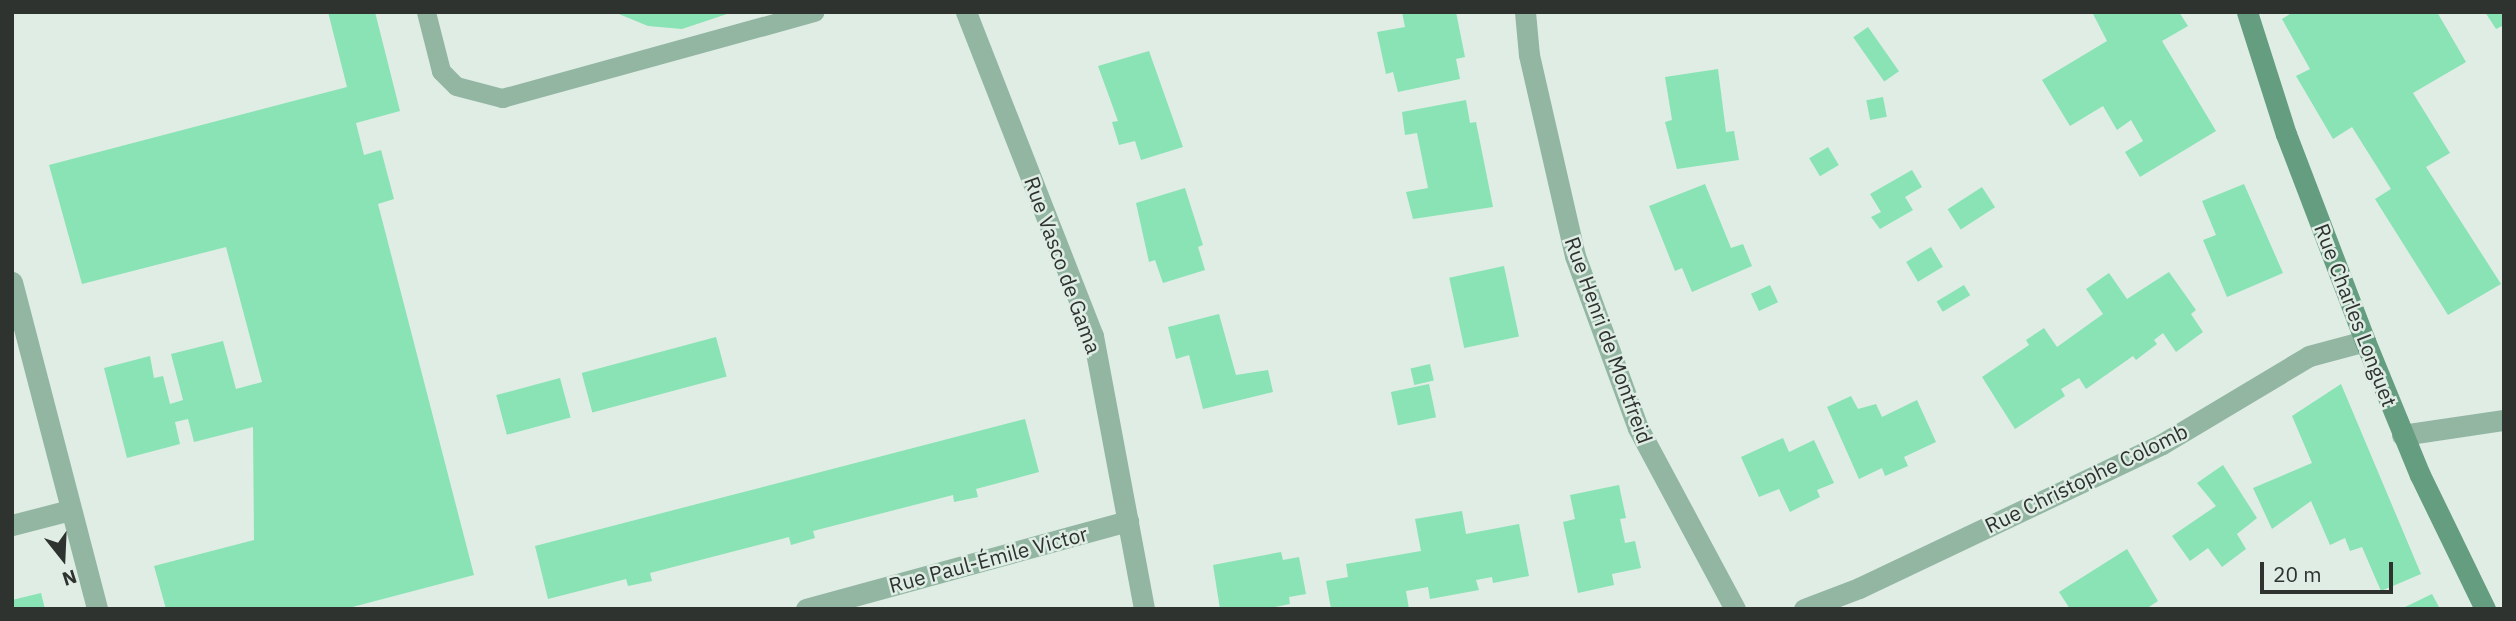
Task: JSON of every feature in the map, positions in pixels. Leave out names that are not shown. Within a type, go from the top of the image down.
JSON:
[{"type":"street","name":"Rue Vasco de Gama","points":[[966,12],[1093,335],[1143,609]]},
{"type":"street","name":"Rue Henri de Montfreid","points":[[1525,12],[1529,55],[1575,256],[1638,428],[1735,609]]},
{"type":"street","name":"Rue Charles Longuet","points":[[2247,12],[2286,134],[2402,435],[2485,609]]},
{"type":"street","points":[[12,282],[97,609]]},
{"type":"street","name":"Rue Christophe Colomb","points":[[1804,609],[1859,588],[2162,444],[2309,356],[2365,341]]},
{"type":"street","points":[[2402,435],[2504,420]]},
{"type":"street","points":[[12,526],[70,510]]},
{"type":"street","name":"Rue Paul-Émile Victor","points":[[806,609],[1128,521]]},
{"type":"lane","points":[[426,12],[441,71],[456,86],[502,98],[814,12]]},
{"type":"building","points":[[328,12],[375,12],[400,111],[356,123],[364,155],[381,150],[394,199],[378,204],[474,575],[345,609],[166,609],[154,566],[254,540],[253,427],[194,442],[188,419],[175,422],[180,444],[127,458],[104,368],[150,356],[154,378],[163,376],[170,404],[183,400],[171,354],[223,341],[236,389],[262,382],[226,247],[82,284],[49,165],[347,87]]},
{"type":"building","points":[[614,12],[733,12],[682,29],[648,26]]},
{"type":"building","points":[[1402,12],[1456,12],[1465,57],[1456,59],[1460,79],[1398,92],[1393,72],[1386,74],[1377,32],[1405,27]]},
{"type":"building","points":[[2092,12],[2179,12],[2188,26],[2162,41],[2216,131],[2140,177],[2125,152],[2143,141],[2131,120],[2117,130],[2103,106],[2070,126],[2042,80],[2107,41]]},
{"type":"building","points":[[2293,12],[2437,12],[2466,62],[2413,93],[2450,153],[2426,167],[2501,284],[2448,315],[2375,199],[2391,189],[2352,127],[2333,139],[2296,76],[2310,69],[2282,19]]},
{"type":"building","points":[[2485,12],[2504,12],[2504,25],[2496,29]]},
{"type":"building","points":[[1868,27],[1899,71],[1884,82],[1853,37]]},
{"type":"building","points":[[1149,51],[1183,147],[1141,160],[1135,141],[1119,145],[1112,122],[1118,121],[1098,66]]},
{"type":"building","points":[[1718,69],[1726,132],[1734,131],[1739,160],[1677,169],[1665,122],[1672,120],[1665,77]]},
{"type":"building","points":[[1883,97],[1887,117],[1870,120],[1866,100]]},
{"type":"building","points":[[1466,100],[1470,123],[1476,122],[1493,207],[1413,219],[1406,192],[1428,188],[1417,133],[1405,135],[1402,112]]},
{"type":"building","points":[[1828,147],[1839,165],[1820,176],[1809,158]]},
{"type":"building","points":[[1912,170],[1922,187],[1905,197],[1913,210],[1880,229],[1871,217],[1881,212],[1870,194]]},
{"type":"building","points":[[1705,184],[1731,248],[1743,244],[1752,266],[1692,292],[1682,268],[1675,271],[1649,206]]},
{"type":"building","points":[[2244,184],[2283,273],[2227,297],[2203,240],[2216,235],[2202,201]]},
{"type":"building","points":[[1982,187],[1995,207],[1961,229],[1948,209]]},
{"type":"building","points":[[1185,188],[1203,245],[1198,247],[1205,270],[1163,283],[1155,260],[1149,262],[1136,203]]},
{"type":"building","points":[[1931,247],[1943,267],[1918,282],[1906,262]]},
{"type":"building","points":[[1504,266],[1519,336],[1464,348],[1449,278]]},
{"type":"building","points":[[2169,272],[2196,310],[2191,314],[2203,332],[2176,352],[2163,333],[2154,340],[2157,344],[2136,360],[2133,356],[2086,389],[2079,378],[2061,389],[2065,396],[2015,429],[1982,377],[2029,345],[2026,340],[2044,328],[2057,347],[2103,314],[2086,289],[2109,273],[2127,299]]},
{"type":"building","points":[[1770,285],[1778,302],[1759,311],[1751,294]]},
{"type":"building","points":[[1964,285],[1970,295],[1943,312],[1937,301]]},
{"type":"building","points":[[1219,314],[1236,375],[1268,370],[1273,392],[1203,409],[1189,355],[1176,359],[1168,327]]},
{"type":"building","points":[[716,337],[727,377],[592,413],[582,373]]},
{"type":"building","points":[[1430,364],[1434,381],[1414,385],[1411,368]]},
{"type":"building","points":[[560,378],[571,418],[507,435],[496,395]]},
{"type":"building","points":[[1429,384],[1436,417],[1398,425],[1391,392]]},
{"type":"building","points":[[2341,384],[2421,574],[2381,591],[2362,547],[2350,551],[2345,538],[2330,545],[2311,501],[2272,529],[2253,488],[2312,463],[2292,416]]},
{"type":"building","points":[[1851,396],[1858,409],[1876,404],[1882,417],[1917,400],[1936,442],[1904,457],[1908,466],[1885,476],[1882,468],[1859,479],[1827,407]]},
{"type":"building","points":[[1025,419],[1039,472],[976,489],[978,497],[954,502],[953,495],[813,531],[815,538],[791,545],[789,537],[650,573],[652,581],[628,586],[626,579],[548,599],[535,546]]},
{"type":"building","points":[[1783,438],[1789,452],[1814,440],[1834,483],[1817,490],[1820,497],[1790,512],[1779,489],[1759,497],[1741,457]]},
{"type":"building","points":[[2223,465],[2257,518],[2237,534],[2246,549],[2222,567],[2208,548],[2190,561],[2172,536],[2216,506],[2197,483]]},
{"type":"building","points":[[1619,485],[1626,518],[1620,519],[1625,543],[1635,541],[1641,568],[1612,574],[1614,585],[1578,593],[1563,522],[1575,519],[1570,495]]},
{"type":"building","points":[[1462,511],[1466,534],[1519,524],[1529,576],[1493,583],[1492,577],[1476,580],[1479,590],[1430,599],[1428,587],[1406,591],[1409,609],[1331,609],[1326,581],[1348,577],[1346,564],[1421,551],[1415,519]]},
{"type":"building","points":[[2127,549],[2158,601],[2146,609],[2070,609],[2059,592]]},
{"type":"building","points":[[1281,552],[1283,560],[1299,557],[1306,594],[1289,597],[1290,604],[1265,609],[1220,609],[1213,565]]},
{"type":"building","points":[[41,593],[45,609],[12,609],[12,600]]},
{"type":"building","points":[[2432,594],[2440,609],[2401,609]]}]
